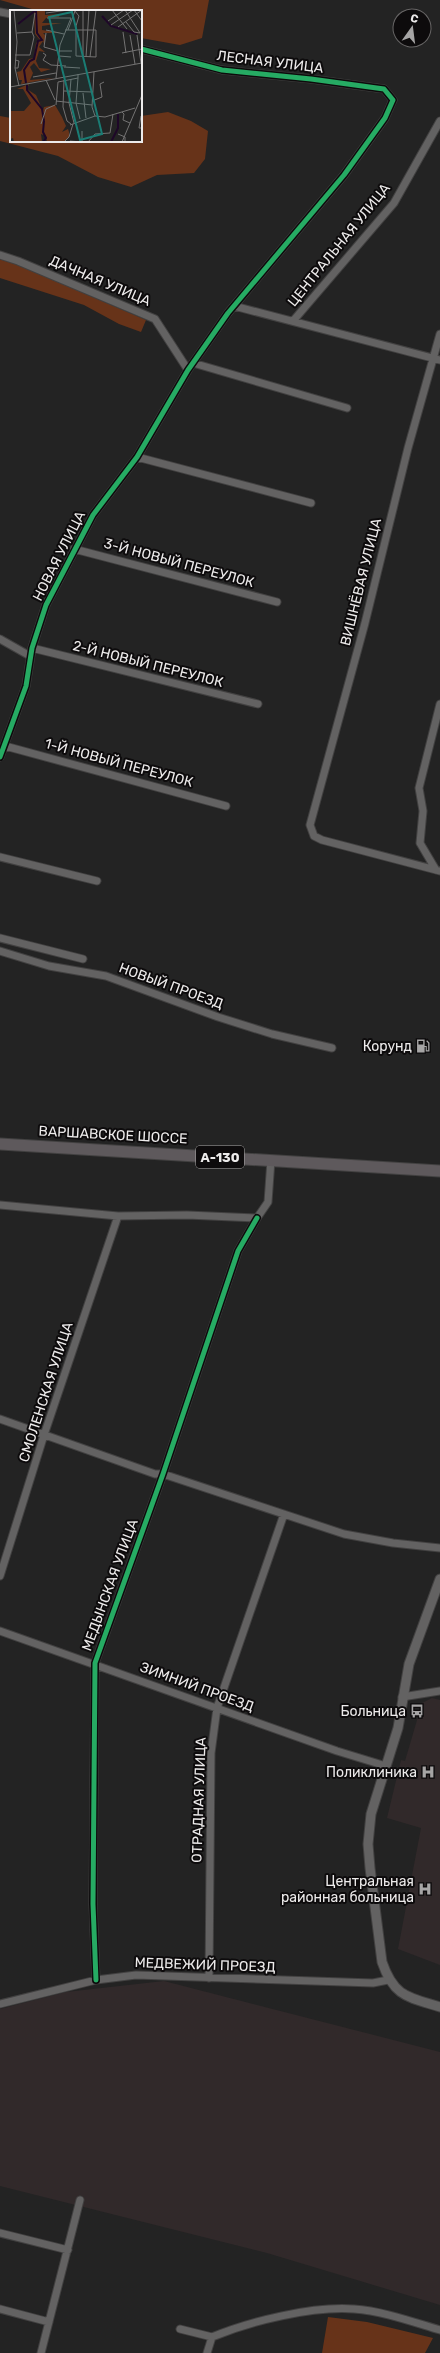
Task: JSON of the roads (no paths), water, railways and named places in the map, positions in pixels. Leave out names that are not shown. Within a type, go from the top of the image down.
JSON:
[{"type":"main road","name":"ВАРШАВСКОЕ ШОССЕ","points":[[0,1144],[440,1171]]},
{"type":"street","points":[[0,12],[10,14]]},
{"type":"street","name":"ЛЕСНАЯ УЛИЦА","points":[[142,50],[222,70],[311,79],[384,89],[393,100]]},
{"type":"street","name":"НОВАЯ УЛИЦА","points":[[0,757],[26,686],[30,656],[46,605],[93,515],[138,457],[188,370],[234,306],[344,175],[385,118],[393,100]]},
{"type":"street","name":"ЦЕНТРАЛЬНАЯ УЛИЦА","points":[[293,321],[394,203],[440,121]]},
{"type":"street","name":"ДАЧНАЯ УЛИЦА","points":[[0,255],[18,261],[155,319],[188,370]]},
{"type":"street","points":[[234,306],[437,359]]},
{"type":"street","name":"ВИШНЁВАЯ УЛИЦА","points":[[438,870],[322,840],[314,836],[310,826],[365,623],[408,448],[437,359],[440,334]]},
{"type":"street","points":[[193,363],[347,408]]},
{"type":"street","points":[[138,457],[311,503]]},
{"type":"street","name":"3-Й НОВЫЙ ПЕРЕУЛОК","points":[[74,549],[277,602]]},
{"type":"street","points":[[0,639],[30,656]]},
{"type":"street","name":"2-Й НОВЫЙ ПЕРЕУЛОК","points":[[32,648],[258,704]]},
{"type":"street","points":[[438,870],[420,843],[423,811],[419,788],[440,704]]},
{"type":"street","name":"1-Й НОВЫЙ ПЕРЕУЛОК","points":[[5,746],[226,806]]},
{"type":"street","points":[[0,857],[97,881]]},
{"type":"street","points":[[0,938],[83,959]]},
{"type":"street","name":"НОВЫЙ ПРОЕЗД","points":[[0,951],[49,966],[106,976],[218,1017],[272,1034],[332,1048]]},
{"type":"street","name":"МЕДЫНСКАЯ УЛИЦА","points":[[96,1980],[93,1904],[95,1663],[163,1474],[238,1251],[268,1202],[271,1160]]},
{"type":"street","points":[[0,1205],[118,1216],[187,1215],[257,1218]]},
{"type":"street","name":"СМОЛЕНСКАЯ УЛИЦА","points":[[0,1576],[44,1435],[118,1216]]},
{"type":"street","points":[[0,1419],[155,1474],[163,1474],[344,1534],[393,1543],[440,1548]]},
{"type":"street","name":"ОТРАДНАЯ УЛИЦА","points":[[209,1978],[211,1753],[217,1708],[284,1514]]},
{"type":"street","points":[[440,1579],[409,1664],[398,1728],[371,1814],[368,1844],[382,1962],[388,1980],[404,1996],[440,2007]]},
{"type":"street","name":"ЗИМНИЙ ПРОЕЗД","points":[[0,1631],[95,1663],[337,1751],[386,1766]]},
{"type":"street","points":[[402,1698],[440,1692]]},
{"type":"street","name":"МЕДВЕЖИЙ ПРОЕЗД","points":[[0,2004],[96,1980],[136,1975],[373,1983],[388,1980]]},
{"type":"street","points":[[41,2353],[80,2200]]},
{"type":"street","points":[[0,2233],[68,2250]]},
{"type":"street","points":[[0,2309],[49,2322]]},
{"type":"street","points":[[180,2329],[212,2337],[240,2326],[306,2312],[354,2309],[440,2330]]},
{"type":"street","points":[[207,2353],[212,2337]]},
{"type":"place","name":"Корунд","points":[[423,1046]]},
{"type":"place","name":"Больница","points":[[417,1711]]},
{"type":"place","name":"Поликлиника","points":[[428,1772]]},
{"type":"place","name":"Центральная районная больница","points":[[425,1889]]}]
